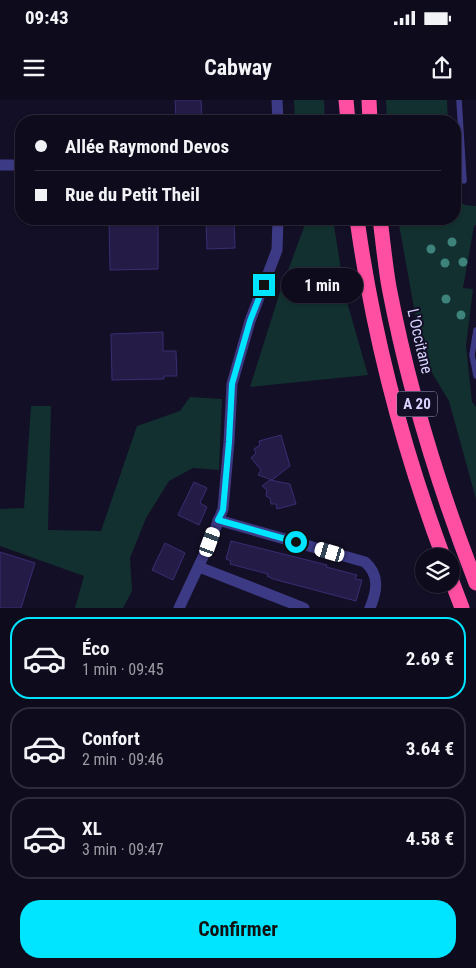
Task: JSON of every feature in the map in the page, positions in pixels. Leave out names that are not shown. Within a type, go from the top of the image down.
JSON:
[{"type":"highway","points":[[346,100],[347,115]]},
{"type":"highway","points":[[369,100],[370,115]]},
{"type":"highway","name":"A 20","points":[[358,225],[376,332],[396,416],[440,548]]},
{"type":"highway","name":"L'Occitane","points":[[381,225],[389,286],[415,396],[447,502],[476,583]]},
{"type":"highway","points":[[456,593],[462,608]]},
{"type":"street","points":[[277,100],[278,115]]},
{"type":"street","points":[[0,165],[15,165]]},
{"type":"street","points":[[179,608],[223,510],[232,384],[250,321],[277,250],[278,225]]},
{"type":"street","points":[[218,520],[365,562],[371,567],[375,575],[376,590],[370,608]]},
{"type":"street","points":[[199,567],[304,608]]},
{"type":"lane","points":[[458,100],[459,115]]},
{"type":"lane","points":[[461,140],[464,181]]},
{"type":"lane","points":[[476,330],[472,355],[476,376]]},
{"type":"green space","points":[[294,100],[324,100],[325,115],[295,115]]},
{"type":"green space","points":[[386,100],[447,100],[448,115],[387,115]]},
{"type":"green space","points":[[461,202],[465,205],[476,206],[476,225],[474,226],[463,288],[473,289],[466,346],[472,402],[476,407],[476,499],[449,401],[423,358],[399,225],[461,225]]},
{"type":"green space","points":[[305,225],[334,225],[345,295],[368,375],[250,387],[280,292]]},
{"type":"green space","points":[[190,397],[222,399],[219,470],[193,468],[169,481],[146,518],[130,558],[132,591],[123,608],[75,608],[84,576],[0,546],[0,509],[24,508],[31,406],[51,406],[48,530],[101,531],[137,426],[180,411]]},
{"type":"building","points":[[175,100],[201,100],[202,115],[176,115]]},
{"type":"building","points":[[109,225],[158,225],[158,269],[110,270]]},
{"type":"building","points":[[206,225],[234,225],[235,248],[207,249]]},
{"type":"building","points":[[163,332],[163,351],[176,351],[177,376],[164,376],[164,379],[112,380],[111,334]]},
{"type":"building","points":[[281,435],[290,466],[272,480],[258,475],[261,470],[251,458],[256,453],[254,449],[260,445],[259,441]]},
{"type":"building","points":[[270,480],[290,484],[296,504],[277,509],[276,504],[271,504],[270,498],[266,496],[267,490],[262,486]]},
{"type":"building","points":[[194,482],[207,488],[200,503],[207,507],[199,525],[178,515]]},
{"type":"building","points":[[231,541],[327,565],[326,567],[357,575],[355,579],[362,580],[356,601],[273,579],[267,576],[268,574],[230,564],[231,561],[226,559]]},
{"type":"building","points":[[165,543],[185,553],[173,580],[152,570]]},
{"type":"building","points":[[0,552],[35,563],[21,608],[0,608]]},
{"type":"route","points":[[264,285],[250,321],[232,384],[223,510],[218,520],[296,542]]}]
